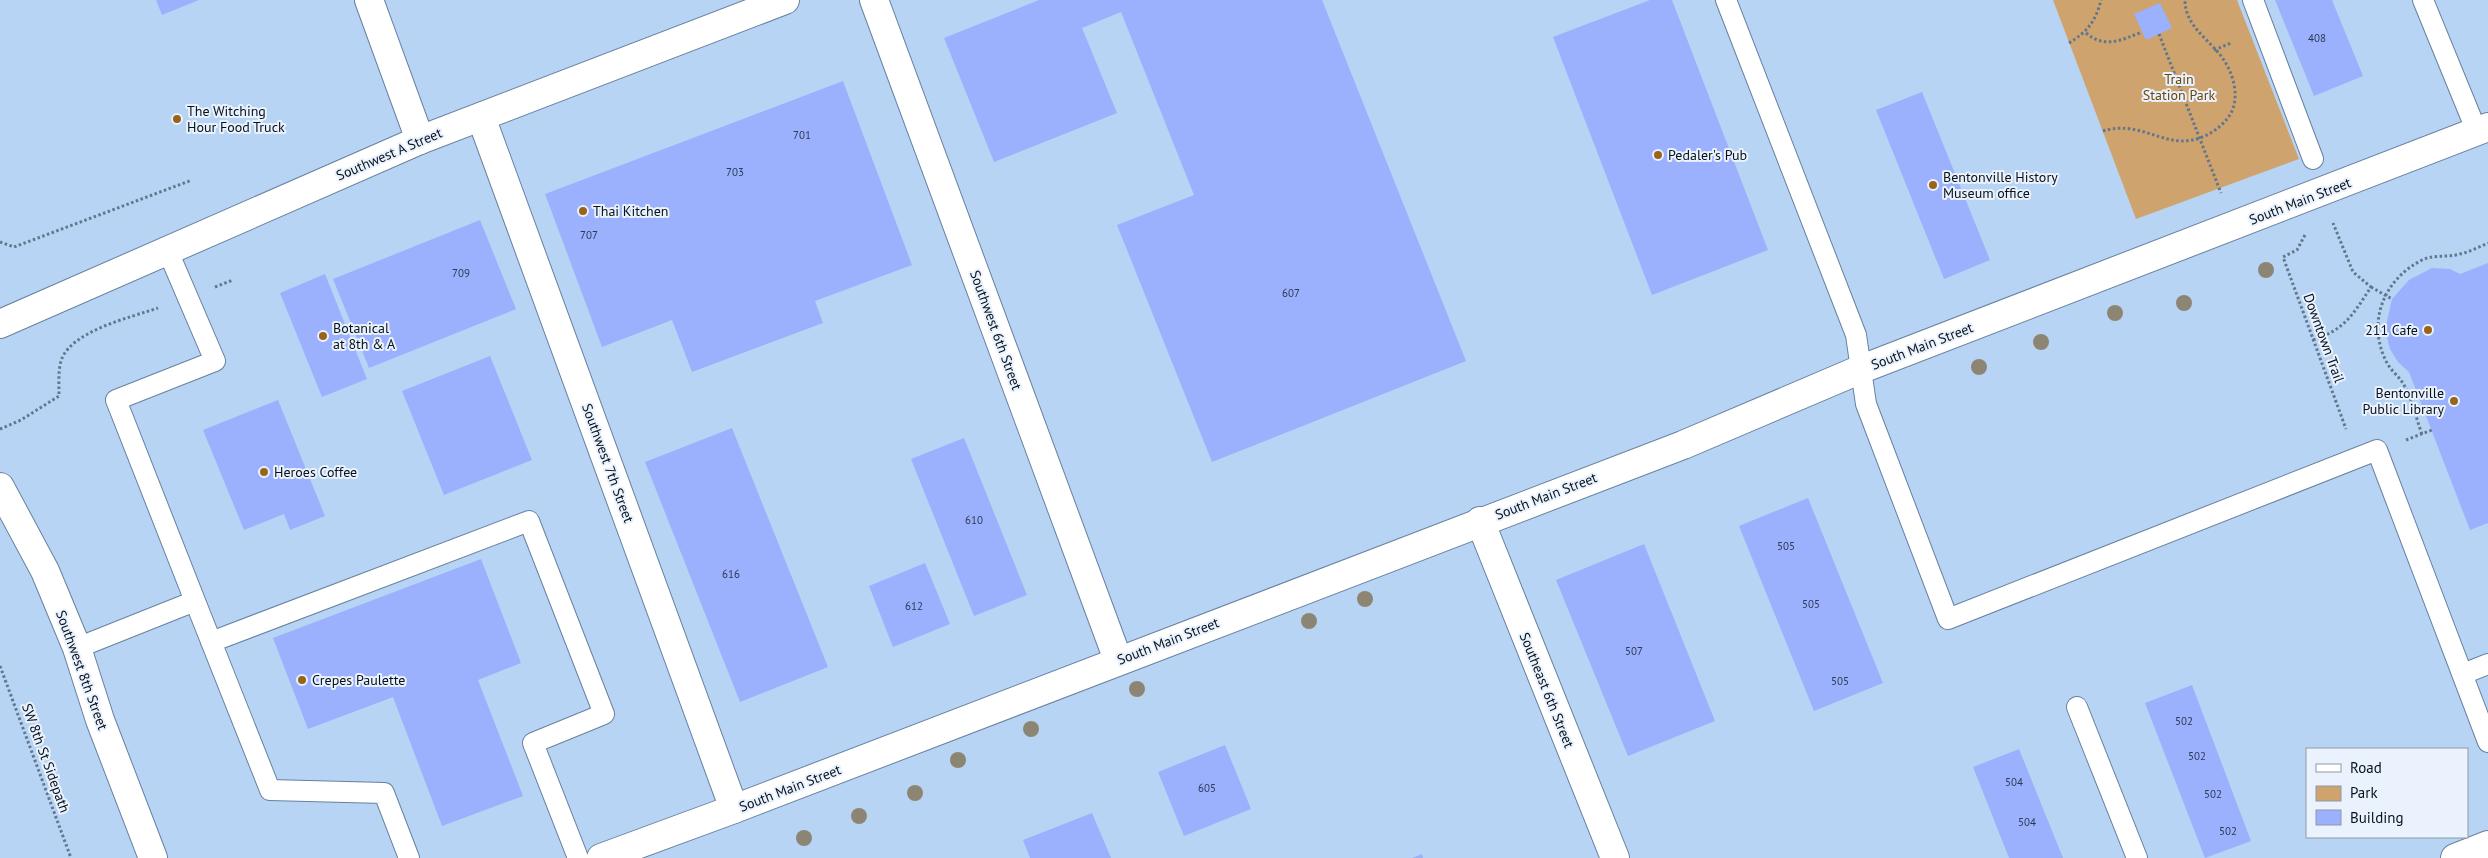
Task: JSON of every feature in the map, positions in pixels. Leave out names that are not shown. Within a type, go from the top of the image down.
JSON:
[{"type":"street","points":[[369,0],[420,140]]},
{"type":"street","name":"Southwest A Street","points":[[0,324],[167,249],[420,140],[481,117],[742,8],[784,0]]},
{"type":"street","name":"Southwest 6th Street","points":[[874,0],[1118,660]]},
{"type":"street","name":"Southwest 7th Street","points":[[481,117],[734,809]]},
{"type":"street","name":"South Main Street","points":[[601,858],[734,809],[1480,521],[1683,445],[1859,370],[2482,130]]},
{"type":"street","name":"Southwest 8th Street","points":[[0,487],[45,571],[78,648],[100,720],[153,858]]},
{"type":"street","name":"Southeast 6th Street","points":[[1480,521],[1615,858]]},
{"type":"street","points":[[2455,858],[2488,845]]},
{"type":"lane","points":[[1726,0],[1856,335],[1859,370],[1866,404],[1948,619],[2377,450],[2488,742]]},
{"type":"lane","points":[[2253,0],[2313,158]]},
{"type":"lane","points":[[2424,0],[2482,130]]},
{"type":"lane","points":[[167,249],[215,361],[116,400],[211,642],[270,790],[384,793],[408,858]]},
{"type":"lane","points":[[211,642],[529,521],[604,714],[533,743],[578,858]]},
{"type":"lane","points":[[78,648],[195,601]]},
{"type":"lane","points":[[2462,674],[2488,664]]},
{"type":"lane","points":[[2077,707],[2137,858]]},
{"type":"path","points":[[2069,43],[2086,33],[2098,10],[2100,0]]},
{"type":"path","points":[[2103,131],[2127,127],[2146,130],[2177,142],[2199,138],[2224,123],[2233,112],[2236,94],[2232,78],[2221,56],[2196,31],[2185,6],[2185,0]]},
{"type":"path","points":[[2086,33],[2095,40],[2106,43],[2142,32]]},
{"type":"path","points":[[2160,34],[2221,194]]},
{"type":"path","points":[[2214,50],[2231,42]]},
{"type":"path","points":[[0,242],[14,247],[192,180]]},
{"type":"path","points":[[2324,227],[2333,224],[2353,272],[2371,287],[2392,299]]},
{"type":"path","name":"Downtown Trail","points":[[2306,234],[2297,250],[2283,257],[2357,458]]},
{"type":"path","points":[[2422,434],[2405,386],[2387,362],[2380,343],[2377,328],[2378,310],[2385,296],[2401,276],[2424,260],[2458,255],[2488,244]]},
{"type":"path","points":[[220,284],[233,280]]},
{"type":"path","points":[[2313,340],[2331,334],[2344,324],[2371,287]]},
{"type":"path","points":[[0,429],[21,420],[59,396],[61,360],[70,346],[87,333],[168,305]]},
{"type":"path","name":"SW 8th St Sidepath","points":[[0,666],[70,858]]},
{"type":"green space","name":"Train Station Park","points":[[2053,0],[2237,0],[2299,159],[2136,219]]},
{"type":"building","points":[[156,0],[199,0],[162,15]]},
{"type":"building","points":[[1039,0],[1322,0],[1466,361],[1212,462],[1117,225],[1194,195],[1121,12],[1082,28],[1117,113],[994,162],[944,38]]},
{"type":"building","points":[[1650,0],[1672,0],[1768,250],[1652,295],[1553,37]]},
{"type":"building","points":[[2275,0],[2332,0],[2363,76],[2314,96]]},
{"type":"building","points":[[2160,3],[2172,28],[2146,40],[2134,14]]},
{"type":"building","points":[[843,81],[912,265],[815,301],[823,323],[692,372],[672,320],[602,347],[545,194]]},
{"type":"building","name":"Bentonville History Museum office","points":[[1922,92],[1990,260],[1944,279],[1876,110]]},
{"type":"building","points":[[480,220],[516,309],[369,368],[333,279]]},
{"type":"building","name":"Bentonville Public Library","points":[[2488,263],[2488,523],[2470,530],[2409,372],[2398,362],[2390,349],[2385,330],[2392,299],[2409,280],[2432,268],[2450,269],[2460,274]]},
{"type":"building","name":"Botanical at 8th & A","points":[[325,274],[367,379],[322,397],[280,293]]},
{"type":"building","points":[[490,356],[532,460],[444,495],[402,391]]},
{"type":"building","name":"Heroes Coffee","points":[[278,400],[325,516],[290,530],[284,514],[244,530],[203,430]]},
{"type":"building","points":[[732,428],[828,667],[740,702],[645,462]]},
{"type":"building","points":[[964,438],[1027,595],[974,616],[911,459]]},
{"type":"building","points":[[1808,498],[1883,683],[1814,711],[1739,526]]},
{"type":"building","points":[[1644,544],[1715,721],[1628,756],[1556,580]]},
{"type":"building","points":[[481,559],[521,663],[478,680],[523,796],[442,826],[393,697],[308,729],[273,638]]},
{"type":"building","points":[[925,563],[950,624],[893,647],[869,586]]},
{"type":"building","points":[[2192,685],[2251,841],[2205,858],[2145,703]]},
{"type":"building","points":[[1225,745],[1251,809],[1184,836],[1158,772]]},
{"type":"building","points":[[2019,749],[2063,858],[2009,858],[1973,767]]},
{"type":"building","points":[[1092,813],[1111,858],[1030,858],[1023,840]]},
{"type":"building","points":[[1422,854],[1423,858],[1412,858]]},
{"type":"place","name":"The Witching Hour Food Truck","points":[[177,119]]},
{"type":"place","name":"Pedaler's Pub","points":[[1658,155]]},
{"type":"place","name":"Bentonville History Museum office","points":[[1933,185]]},
{"type":"place","name":"Thai Kitchen","points":[[583,211]]},
{"type":"place","name":"211 Cafe","points":[[2428,330]]},
{"type":"place","name":"Botanical at 8th & A","points":[[323,336]]},
{"type":"place","name":"Bentonville Public Library","points":[[2454,401]]},
{"type":"place","name":"Heroes Coffee","points":[[264,472]]},
{"type":"place","name":"Crepes Paulette","points":[[302,680]]}]
